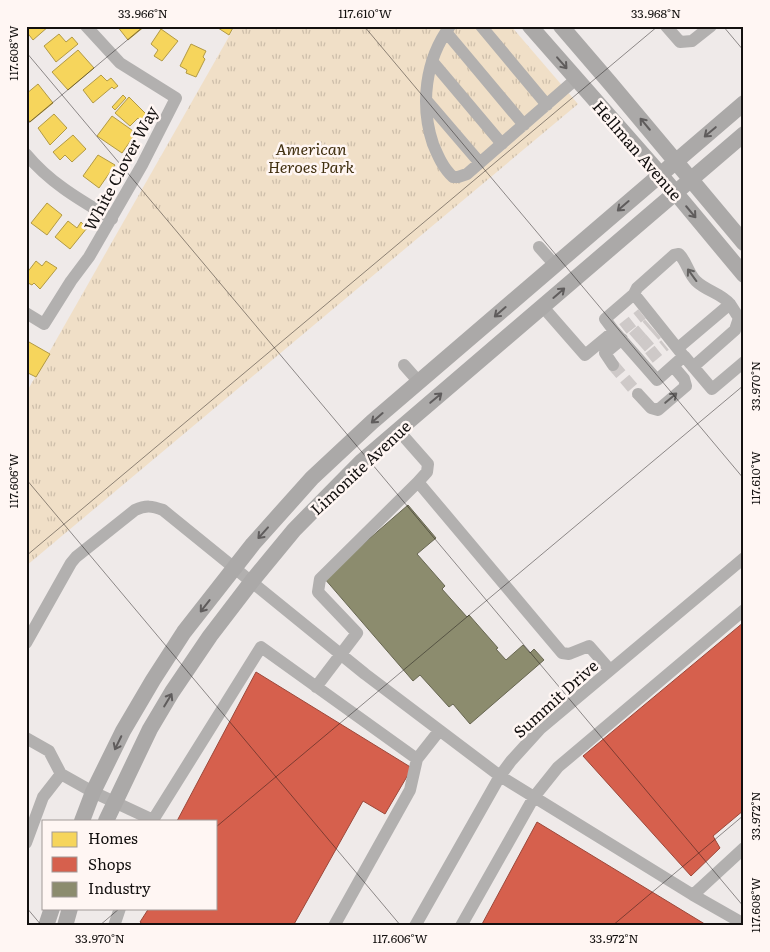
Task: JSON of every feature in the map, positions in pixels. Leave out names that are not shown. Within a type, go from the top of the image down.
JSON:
[{"type":"main road","name":"Hellman Avenue","points":[[530,26],[676,192],[744,274]]},
{"type":"main road","name":"Hellman Avenue","points":[[561,26],[744,243]]},
{"type":"main road","name":"Limonite Avenue","points":[[82,820],[93,792],[124,731],[153,680],[184,632],[253,544],[312,478],[372,422],[744,104]]},
{"type":"main road","name":"Limonite Avenue","points":[[106,820],[150,729],[172,692],[210,636],[294,530],[361,462],[744,134]]},
{"type":"main road","points":[[398,430],[395,423],[396,416],[419,382]]},
{"type":"main road","points":[[46,926],[51,910]]},
{"type":"main road","points":[[65,926],[69,910]]},
{"type":"street","name":"White Clover Way","points":[[26,313],[44,324],[112,219],[176,98],[120,63],[86,26]]},
{"type":"street","points":[[480,26],[547,105]]},
{"type":"street","points":[[666,26],[680,42],[692,41],[711,26]]},
{"type":"street","points":[[524,125],[448,29],[432,61],[426,86],[426,100],[430,134],[437,153],[453,177],[462,177],[480,163],[524,125],[547,105],[576,79]]},
{"type":"street","points":[[432,61],[502,144]]},
{"type":"street","points":[[426,100],[480,163]]},
{"type":"street","points":[[26,154],[69,194],[112,219]]},
{"type":"street","points":[[539,247],[555,265]]},
{"type":"street","points":[[673,366],[657,380],[646,361],[605,319],[674,255],[679,254],[684,259],[688,270],[697,282],[726,299],[739,318],[735,330],[693,367]]},
{"type":"street","points":[[634,294],[652,322],[712,389],[744,362]]},
{"type":"street","points":[[638,394],[651,408],[658,410],[686,386],[684,379],[673,366],[674,347],[730,304]]},
{"type":"street","points":[[542,307],[585,355],[626,339]]},
{"type":"street","points":[[613,365],[605,353],[626,339]]},
{"type":"street","points":[[404,365],[419,382]]},
{"type":"street","points":[[316,687],[357,633],[318,592],[320,579],[427,472],[428,464],[398,430]]},
{"type":"street","points":[[418,482],[562,654],[569,654],[589,646],[610,670]]},
{"type":"street","points":[[26,643],[72,563],[135,510],[144,506],[152,506],[163,510],[340,654],[500,776],[693,895],[744,924]]},
{"type":"street","name":"Summit Drive","points":[[415,926],[500,776],[511,761],[540,729],[744,558]]},
{"type":"street","points":[[461,926],[534,797],[558,767],[744,610]]},
{"type":"street","points":[[26,738],[49,751],[61,774],[93,792],[153,820],[261,648],[417,759]]},
{"type":"street","points":[[334,926],[410,790],[417,759],[439,731]]},
{"type":"street","points":[[26,843],[43,797],[61,774]]},
{"type":"street","points":[[693,895],[744,848]]},
{"type":"street","points":[[114,926],[119,910]]},
{"type":"green space","name":"American Heroes Park","points":[[235,26],[511,26],[578,104],[26,566],[26,393]]},
{"type":"building: Homes","points":[[26,26],[49,26],[33,40],[26,31]]},
{"type":"building: Homes","points":[[117,26],[145,26],[128,40]]},
{"type":"building: Homes","points":[[215,26],[234,26],[229,35]]},
{"type":"building: Homes","points":[[161,29],[178,41],[162,61],[154,56],[158,50],[151,44]]},
{"type":"building: Homes","points":[[59,34],[66,42],[72,37],[78,44],[56,62],[44,46]]},
{"type":"building: Homes","points":[[191,44],[206,51],[203,57],[205,59],[196,77],[186,73],[187,70],[180,66]]},
{"type":"building: Homes","points":[[78,50],[94,68],[68,90],[52,72]]},
{"type":"building: Homes","points":[[101,75],[107,81],[111,78],[118,86],[114,89],[112,87],[93,103],[83,90]]},
{"type":"building: Homes","points":[[38,84],[53,103],[30,122],[26,117],[26,94]]},
{"type":"building: Homes","points":[[123,95],[126,98],[115,110],[112,107]]},
{"type":"building: Homes","points":[[129,97],[146,114],[141,121],[138,118],[130,126],[115,113]]},
{"type":"building: Homes","points":[[54,114],[67,128],[50,145],[38,128]]},
{"type":"building: Homes","points":[[112,116],[136,133],[122,153],[97,136]]},
{"type":"building: Homes","points":[[73,135],[86,149],[72,162],[65,155],[60,160],[53,152]]},
{"type":"building: Homes","points":[[98,155],[115,165],[99,188],[83,176]]},
{"type":"building: Homes","points":[[47,203],[62,215],[47,235],[31,223]]},
{"type":"building: Homes","points":[[68,221],[77,228],[81,222],[87,228],[70,249],[55,237]]},
{"type":"building: Homes","points":[[36,261],[42,266],[46,261],[57,268],[40,289],[34,283],[32,285],[26,282],[26,274]]},
{"type":"building: Homes","points":[[29,342],[50,354],[36,377],[26,372],[26,346]]},
{"type":"building: Shops","points":[[744,622],[744,810],[713,836],[720,848],[691,876],[583,756]]},
{"type":"building: Shops","points":[[256,672],[412,768],[385,814],[363,801],[293,926],[145,926],[140,922],[148,910],[218,910],[218,820],[178,820]]},
{"type":"building: Shops","points":[[537,822],[708,926],[481,926]]},
{"type":"building: Industry","points":[[408,505],[436,538],[417,554],[445,586],[442,589],[467,617],[469,615],[506,660],[523,645],[530,653],[534,649],[544,660],[470,724],[453,704],[449,707],[420,675],[413,681],[324,578]]},
{"type":"tunnel","points":[[623,329],[642,314]]},
{"type":"tunnel","points":[[633,338],[649,324]]},
{"type":"tunnel","points":[[641,347],[657,333]]},
{"type":"tunnel","points":[[649,358],[665,345]]},
{"type":"tunnel","points":[[613,365],[638,394]]}]
